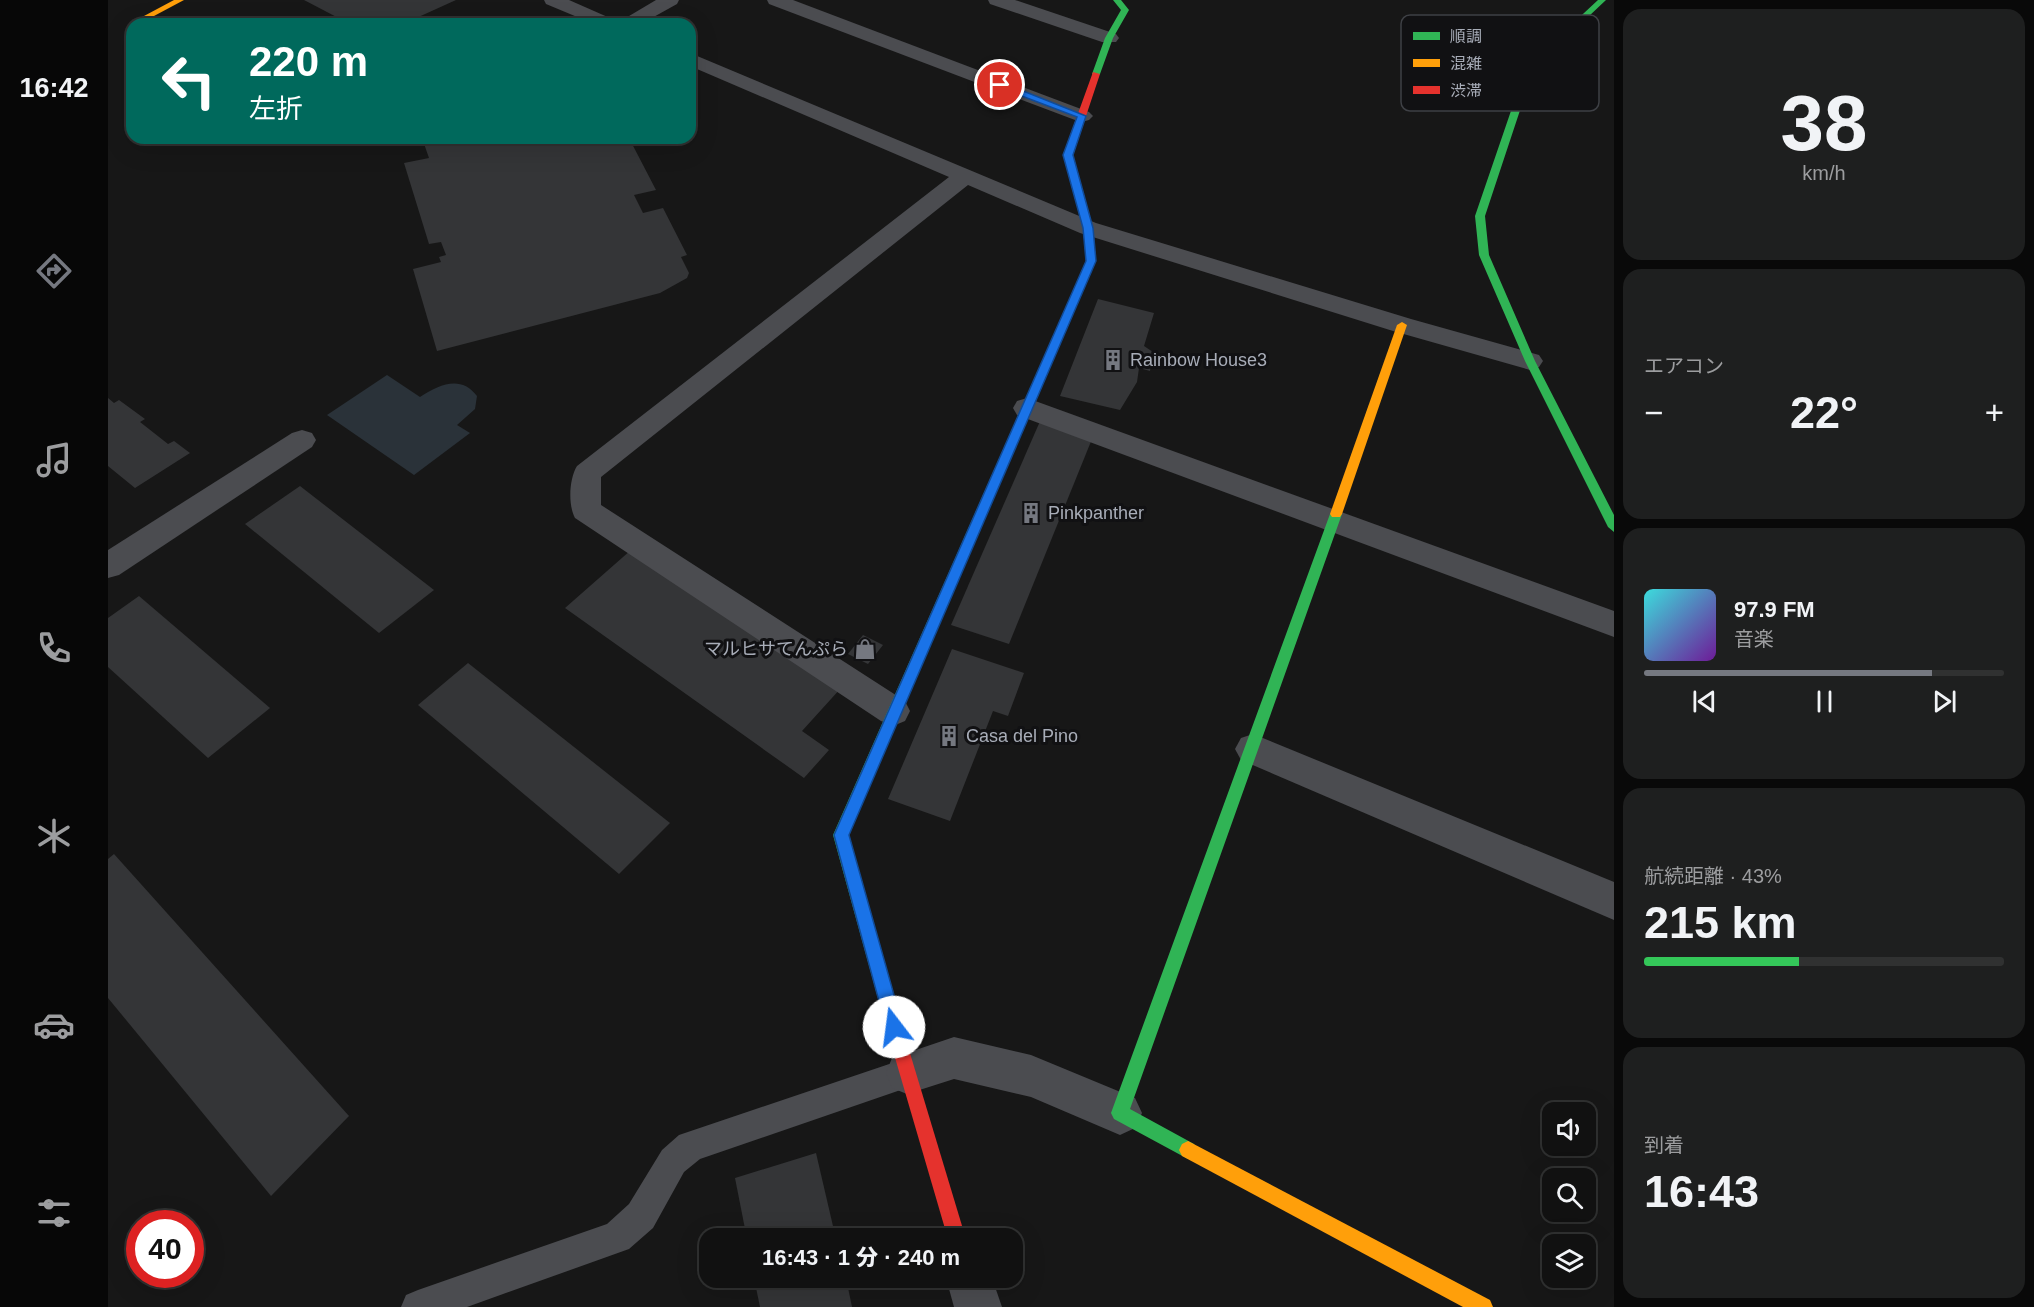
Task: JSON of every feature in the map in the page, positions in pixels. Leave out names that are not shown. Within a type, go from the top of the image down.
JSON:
[{"type":"street","points":[[145,18],[180,0]]},
{"type":"street","points":[[553,0],[596,18]]},
{"type":"street","points":[[638,18],[670,0]]},
{"type":"street","points":[[776,0],[1082,116]]},
{"type":"street","points":[[997,0],[1109,38]]},
{"type":"street","points":[[954,1228],[907,1073],[841,835],[1091,261],[1088,228],[1068,155],[1109,38],[1125,10],[1118,0]]},
{"type":"street","points":[[1586,15],[1602,0]]},
{"type":"street","points":[[696,61],[1088,228],[1402,325],[1530,361]]},
{"type":"street","points":[[1515,111],[1480,216],[1484,255],[1530,361],[1614,527]]},
{"type":"street","points":[[894,711],[586,510],[587,472],[964,177]]},
{"type":"street","points":[[1120,1113],[1253,749],[1402,325]]},
{"type":"street","points":[[1027,408],[1139,447],[1333,522],[1614,624]]},
{"type":"street","points":[[108,566],[302,440]]},
{"type":"street","points":[[1253,749],[1614,901]]},
{"type":"street","points":[[907,1073],[954,1058],[1031,1076],[1120,1113],[1483,1307]]},
{"type":"street","points":[[972,1288],[978,1307]]},
{"type":"lane","points":[[418,1307],[616,1237],[641,1216],[673,1161],[690,1146],[907,1073]]},
{"type":"shaded area","points":[[387,375],[420,397],[435,388],[450,384],[464,385],[477,396],[475,409],[457,425],[470,433],[414,475],[327,415]]},
{"type":"building","points":[[304,0],[456,0],[416,18],[368,18],[364,16],[338,18]]},
{"type":"building","points":[[424,144],[632,144],[656,190],[634,195],[643,213],[663,208],[687,255],[681,257],[689,273],[687,278],[660,293],[437,351],[413,269],[441,262],[439,257],[446,255],[441,242],[429,244],[404,163],[429,158]]},
{"type":"building","name":"Rainbow House3","points":[[1098,299],[1154,313],[1144,346],[1153,352],[1150,371],[1139,368],[1137,382],[1120,410],[1060,396]]},
{"type":"building","points":[[108,398],[114,403],[119,400],[145,419],[140,422],[168,444],[174,441],[190,453],[135,488],[108,466]]},
{"type":"building","name":"Pinkpanther","points":[[1041,419],[1094,434],[1009,644],[951,625]]},
{"type":"building","points":[[300,486],[434,590],[379,633],[245,524]]},
{"type":"building","points":[[631,550],[841,688],[802,731],[829,750],[804,778],[565,608]]},
{"type":"building","points":[[139,596],[270,708],[208,758],[108,667],[108,618]]},
{"type":"building","name":"マルヒサてんぷら","points":[[863,635],[883,645],[868,664],[848,654]]},
{"type":"building","name":"Casa del Pino","points":[[952,649],[1024,673],[1008,716],[993,711],[950,821],[888,799]]},
{"type":"building","points":[[468,663],[670,823],[619,874],[418,705]]},
{"type":"building","points":[[114,854],[349,1116],[271,1196],[108,998],[108,859]]},
{"type":"building","points":[[816,1153],[833,1228],[745,1228],[735,1178]]},
{"type":"building","points":[[756,1288],[848,1288],[852,1307],[760,1307]]},
{"type":"traffic: fast","points":[[1096,74],[1109,38],[1125,10],[1117,0]]},
{"type":"traffic: fast","points":[[1586,15],[1602,0]]},
{"type":"traffic: fast","points":[[1515,111],[1480,216],[1484,255],[1530,361],[1614,527]]},
{"type":"traffic: fast","points":[[892,1020],[841,835],[1048,359]]},
{"type":"traffic: fast","points":[[1188,1150],[1120,1113],[1336,514]]},
{"type":"traffic: slow","points":[[145,18],[180,0]]},
{"type":"traffic: slow","points":[[1336,514],[1402,325]]},
{"type":"traffic: slow","points":[[1188,1150],[1483,1307]]},
{"type":"traffic: jam","points":[[1048,359],[1091,261],[1088,228],[1068,155],[1096,74]]},
{"type":"traffic: jam","points":[[892,1020],[954,1228]]},
{"type":"place","name":"Rainbow House3","points":[[1113,360]]},
{"type":"place","name":"Pinkpanther","points":[[1031,513]]},
{"type":"place","name":"マルヒサてんぷら","points":[[865,649]]},
{"type":"place","name":"Casa del Pino","points":[[949,736]]},
{"type":"route","points":[[894,1027],[841,835],[1091,261],[1088,228],[1068,155],[1082,116],[1000,85]]}]
